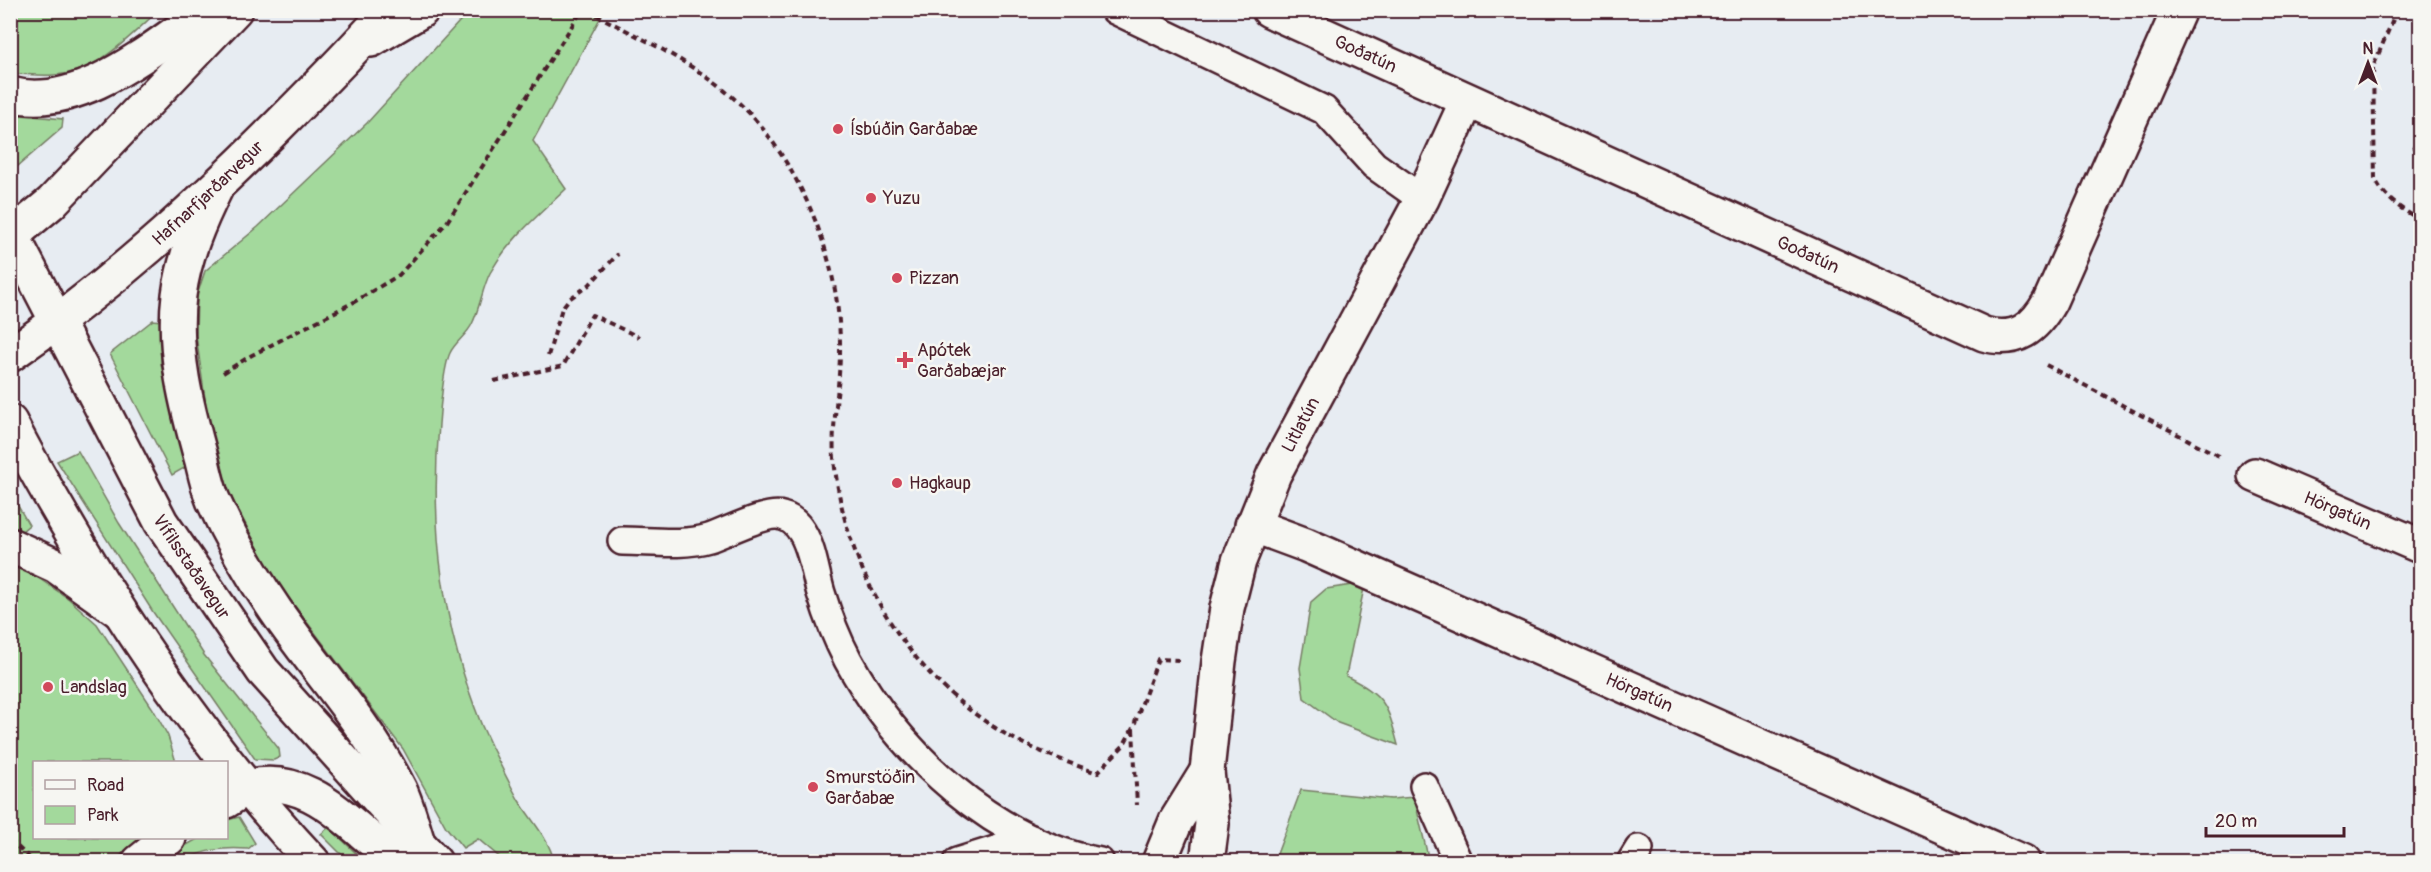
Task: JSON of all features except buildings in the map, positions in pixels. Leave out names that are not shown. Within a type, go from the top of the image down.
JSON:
[{"type":"main road","points":[[10,94],[43,97],[67,94],[90,87],[208,10]]},
{"type":"main road","points":[[11,235],[51,203],[234,10]]},
{"type":"main road","name":"Hafnarfjarðarvegur","points":[[10,355],[57,322],[148,249],[216,188],[354,50],[388,10]]},
{"type":"main road","points":[[354,50],[422,10]]},
{"type":"main road","name":"Goðatún","points":[[1269,10],[1984,334],[1998,338]]},
{"type":"main road","points":[[1998,338],[2024,332],[2042,316],[2179,10]]},
{"type":"main road","name":"Litlatún","points":[[1207,861],[1212,824],[1207,771],[1227,608],[1239,561],[1274,474],[1422,199],[1467,101]]},
{"type":"main road","points":[[216,188],[198,224],[185,267],[179,295],[178,322],[184,386],[212,498],[233,542],[276,610],[371,739],[401,792],[418,856],[375,845],[333,807],[305,792],[274,783],[237,794]]},
{"type":"main road","name":"Vífilsstaðavegur","points":[[11,235],[162,522],[263,671],[418,856]]},
{"type":"main road","points":[[10,422],[31,464],[119,611],[201,731],[218,761]]},
{"type":"main road","name":"Hörgatún","points":[[2255,475],[2421,546]]},
{"type":"main road","name":"Hörgatún","points":[[1252,525],[1315,549],[2024,861]]},
{"type":"main road","points":[[10,545],[56,566],[119,611]]},
{"type":"main road","name":"Litlatún","points":[[1159,861],[1176,821],[1207,771]]},
{"type":"main road","points":[[228,778],[237,794],[313,861]]},
{"type":"main road","points":[[139,861],[166,839]]},
{"type":"lane","points":[[1115,10],[1324,110],[1374,165],[1422,199]]},
{"type":"lane","points":[[622,541],[671,542],[706,538],[756,520],[780,515],[793,521],[803,533],[821,594],[848,660],[886,719],[916,755],[950,786],[987,814],[1030,839],[1100,861]]},
{"type":"lane","points":[[1424,786],[1458,861]]},
{"type":"lane","points":[[957,861],[1030,839]]},
{"type":"path","points":[[214,378],[399,275],[447,222],[582,10]]},
{"type":"path","points":[[587,10],[683,60],[737,100],[766,132],[810,206],[825,247],[835,289],[840,331],[839,373],[834,415],[834,458],[841,501],[852,544],[868,584],[890,622],[916,657],[946,689],[980,717],[1016,740],[1056,759],[1097,773],[1124,746],[1133,728],[1158,659],[1186,661]]},
{"type":"path","points":[[2397,10],[2373,67],[2375,179],[2379,188],[2406,213],[2421,219]]},
{"type":"path","points":[[2413,149],[2421,138]]},
{"type":"path","points":[[548,356],[562,308],[569,299],[589,285],[618,254]]},
{"type":"path","points":[[494,381],[563,366],[592,315],[639,337]]},
{"type":"path","points":[[1998,338],[2068,378],[2255,475]]},
{"type":"path","points":[[1133,728],[1137,812]]},
{"type":"path","points":[[10,840],[34,861]]},
{"type":"green space","points":[[11,10],[158,11],[123,43],[97,61],[69,73],[42,75],[11,74]]},
{"type":"green space","points":[[469,11],[604,11],[533,141],[566,189],[506,249],[490,273],[472,324],[450,353],[441,398],[439,424],[436,502],[438,540],[448,615],[457,652],[468,689],[490,745],[518,799],[548,844],[554,861],[504,861],[478,839],[463,848],[446,827],[403,749],[275,580],[229,493],[208,420],[196,335],[197,295],[205,271],[258,227],[367,123]]},
{"type":"green space","points":[[11,114],[63,119],[62,128],[18,166],[11,153]]},
{"type":"green space","points":[[153,320],[161,321],[161,364],[186,467],[172,475],[110,354]]},
{"type":"green space","points":[[78,451],[119,523],[204,655],[279,749],[280,757],[274,760],[255,759],[153,612],[57,461]]},
{"type":"green space","points":[[10,492],[29,525],[22,531],[11,526]]},
{"type":"green space","points":[[11,566],[31,573],[69,599],[97,624],[153,709],[168,736],[176,761],[33,761],[33,839],[141,839],[113,861],[11,862]]},
{"type":"green space","points":[[1365,583],[1346,676],[1369,689],[1382,702],[1391,719],[1398,745],[1338,723],[1304,698],[1300,668],[1311,602],[1326,589]]},
{"type":"green space","points":[[1301,790],[1391,799],[1414,797],[1429,861],[1274,862]]},
{"type":"green space","points":[[239,817],[255,843],[248,849],[214,850],[180,861],[175,858],[176,851],[197,839],[228,839],[228,820]]},
{"type":"green space","points":[[329,827],[364,861],[348,861],[321,834]]},
{"type":"place","name":"Ísbúðin Garðabæ","points":[[838,129]]},
{"type":"place","name":"Yuzu","points":[[871,198]]},
{"type":"place","name":"Pizzan","points":[[897,278]]},
{"type":"place","name":"Apótek Garðabæjar","points":[[905,360]]},
{"type":"place","name":"Hagkaup","points":[[897,483]]},
{"type":"place","name":"Landslag","points":[[48,687]]},
{"type":"place","name":"Smurstöðin Garðabæ","points":[[813,787]]}]
